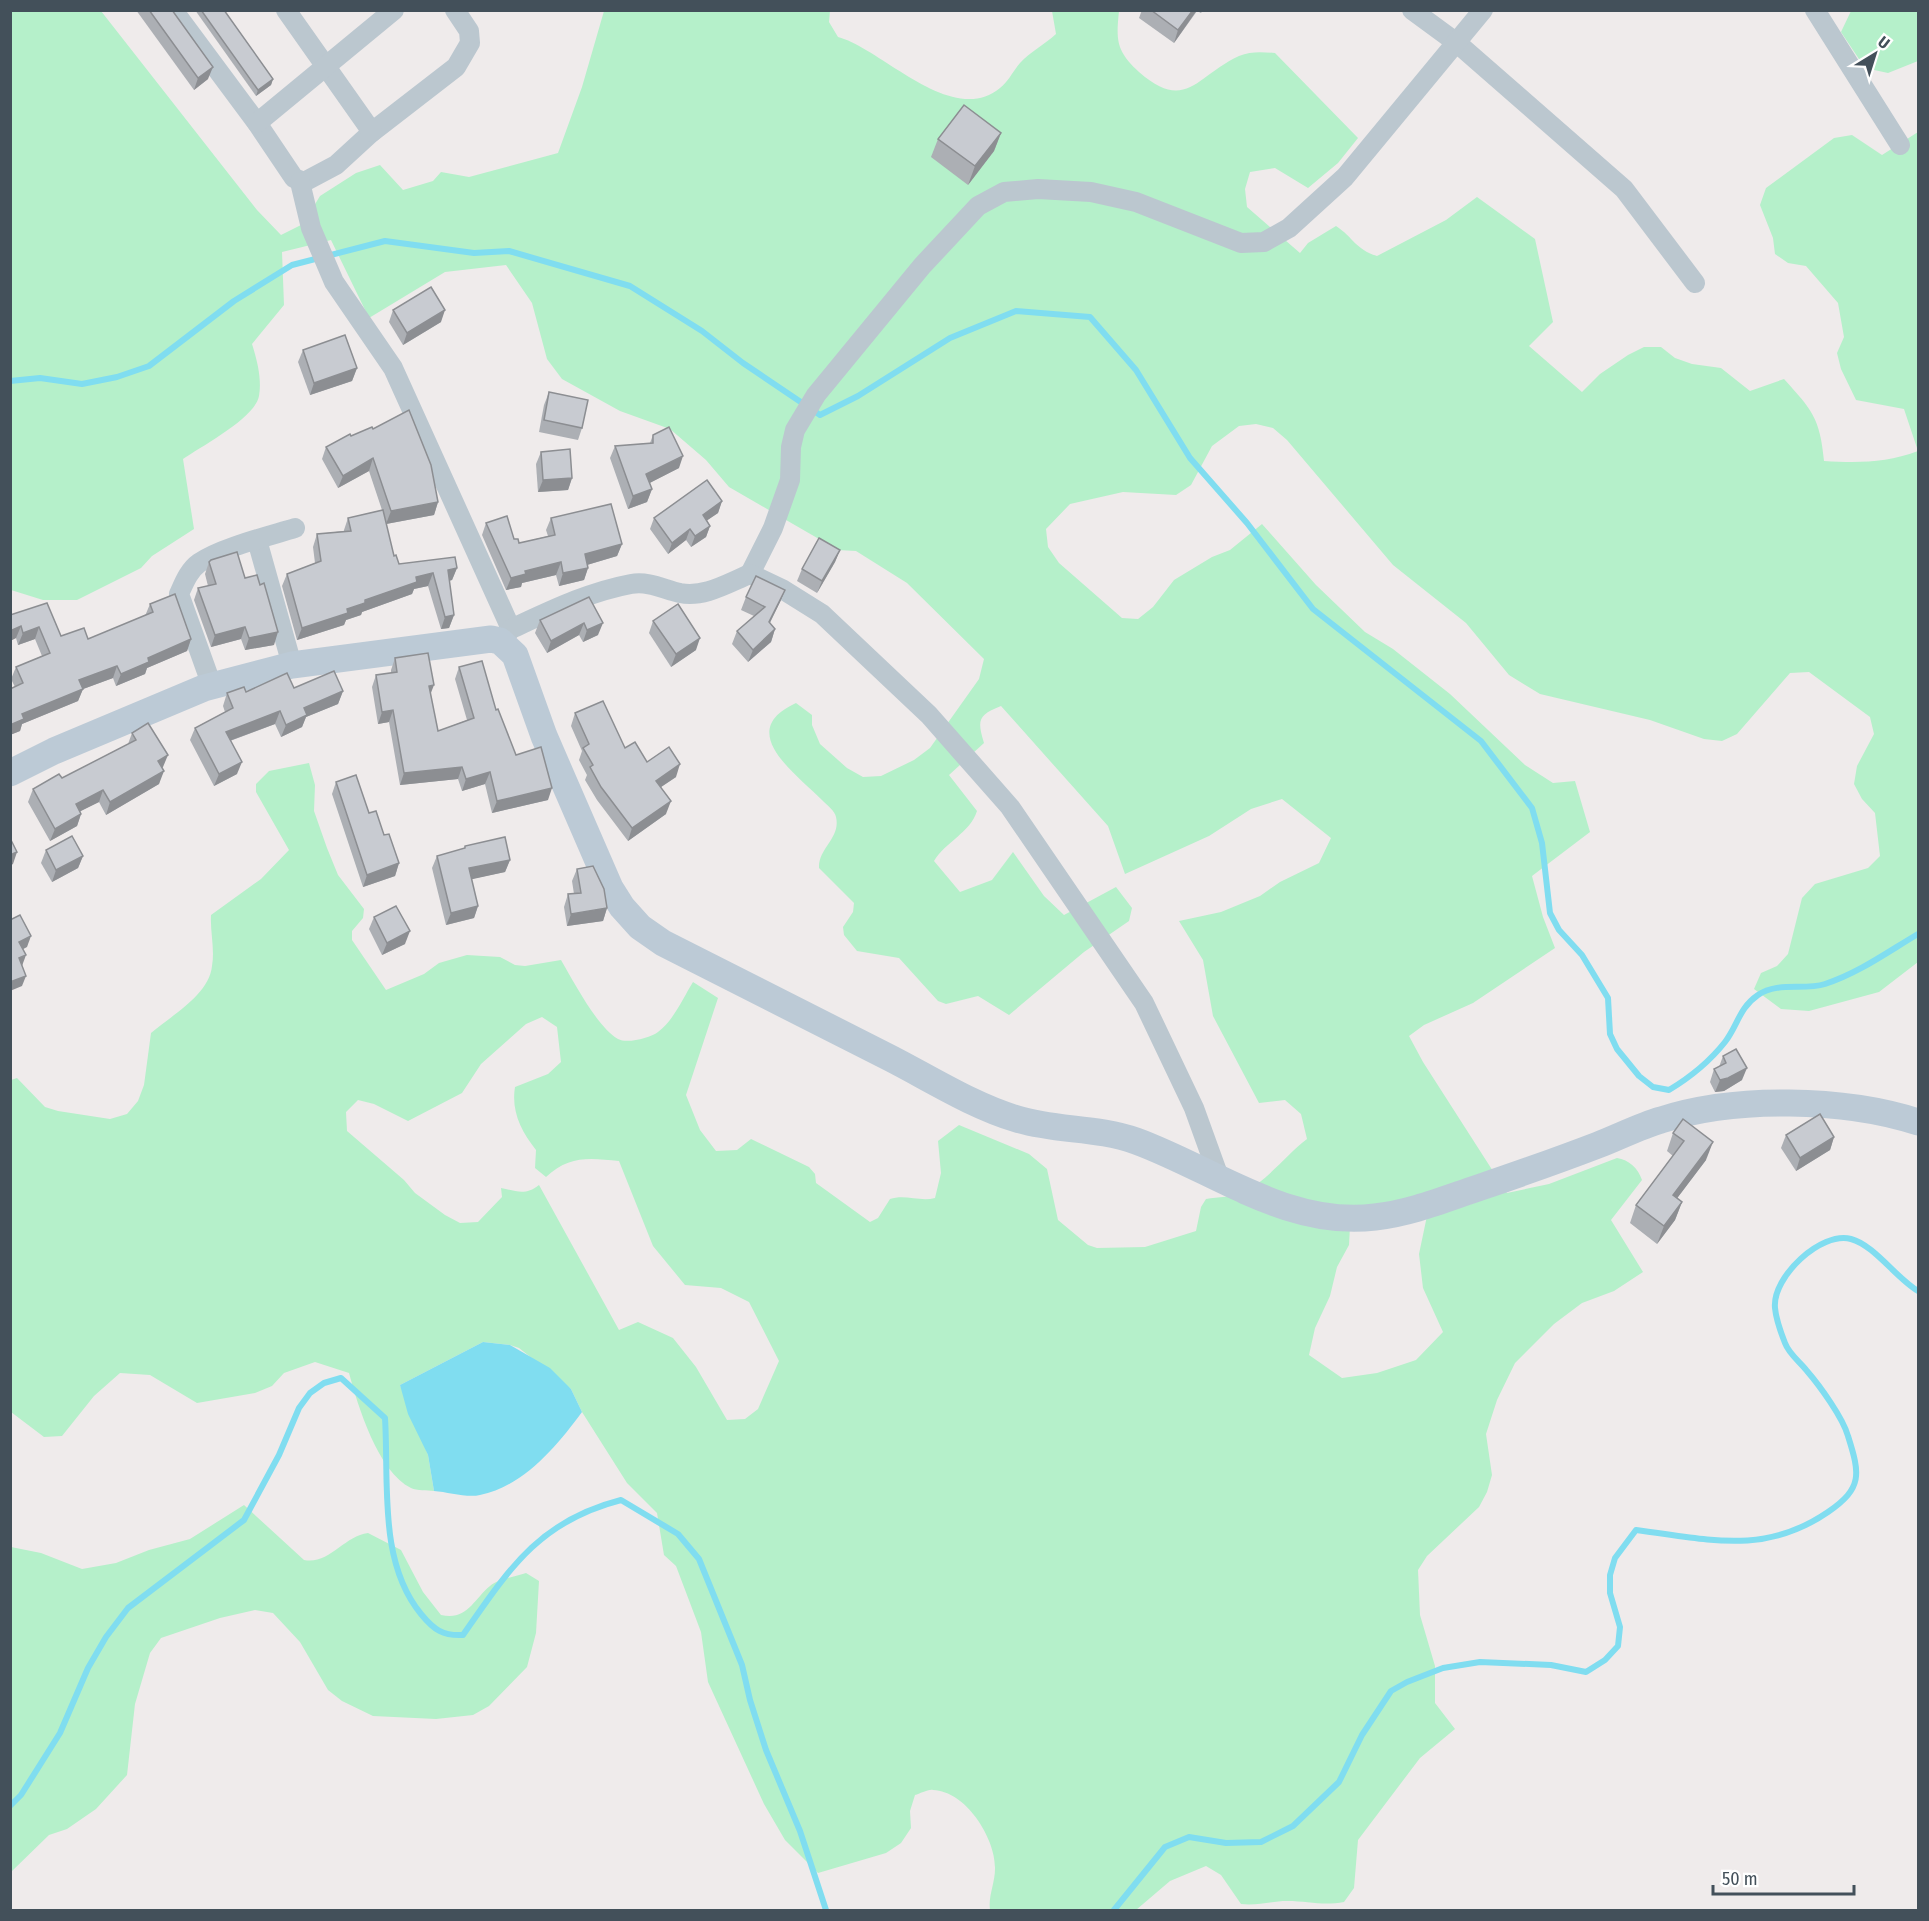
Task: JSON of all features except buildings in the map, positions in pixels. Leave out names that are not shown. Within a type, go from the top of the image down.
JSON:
[{"type":"main road","points":[[10,773],[54,752],[212,686],[292,665],[506,635],[544,736],[610,888],[622,907],[640,927],[663,943],[1019,1120],[1113,1134],[1287,1207],[1346,1218],[1374,1218],[1438,1201],[1561,1160],[1659,1120],[1710,1107],[1780,1104],[1859,1107],[1887,1112],[1918,1122]]},
{"type":"street","points":[[173,10],[257,123],[294,178],[300,182],[311,228],[334,282],[393,368],[506,635],[581,597],[633,584],[653,584],[681,593],[704,593],[750,574],[773,528],[790,480],[791,447],[795,430],[816,395],[922,266],[978,206],[1004,192],[1038,189],[1091,192],[1136,202],[1241,243],[1264,242],[1289,228],[1345,177],[1483,10]]},
{"type":"street","points":[[286,10],[372,132]]},
{"type":"street","points":[[257,123],[394,10]]},
{"type":"street","points":[[300,182],[311,180],[336,165],[372,132],[456,67],[470,43],[469,31],[455,10]]},
{"type":"street","points":[[1412,10],[1457,43],[1624,189],[1695,283]]},
{"type":"street","points":[[1815,10],[1900,145]]},
{"type":"street","points":[[212,686],[179,594],[186,578],[198,564],[257,540],[295,528]]},
{"type":"street","points":[[257,540],[292,665]]},
{"type":"street","points":[[750,574],[782,589],[822,614],[930,715],[1010,807],[1144,1003],[1194,1108],[1220,1180]]},
{"type":"green space","points":[[13,10],[101,11],[257,210],[281,235],[303,224],[320,196],[356,173],[380,165],[403,190],[433,181],[441,172],[469,177],[558,153],[582,87],[604,11],[830,11],[829,22],[838,37],[855,44],[917,82],[939,92],[960,98],[981,98],[1003,86],[1024,59],[1056,34],[1052,11],[1119,11],[1118,38],[1122,51],[1131,65],[1155,84],[1168,90],[1180,90],[1201,81],[1239,56],[1261,52],[1275,53],[1358,138],[1338,163],[1308,188],[1275,168],[1250,172],[1245,189],[1247,207],[1300,253],[1308,243],[1336,226],[1359,247],[1377,256],[1446,220],[1477,197],[1535,239],[1553,322],[1529,346],[1582,392],[1600,374],[1628,355],[1644,347],[1661,347],[1675,358],[1692,364],[1721,368],[1750,391],[1784,379],[1808,407],[1817,424],[1824,461],[1872,461],[1895,458],[1918,451],[1918,962],[1879,992],[1809,1011],[1781,1009],[1754,989],[1761,973],[1777,966],[1788,954],[1802,898],[1815,884],[1868,868],[1880,856],[1875,813],[1862,799],[1854,784],[1857,766],[1874,734],[1870,717],[1809,672],[1790,673],[1737,734],[1722,741],[1704,739],[1650,720],[1540,694],[1509,675],[1466,623],[1393,565],[1287,440],[1273,428],[1256,424],[1239,426],[1212,446],[1191,485],[1176,495],[1123,492],[1070,504],[1046,529],[1048,547],[1059,563],[1122,618],[1138,619],[1153,607],[1174,580],[1212,557],[1230,550],[1262,524],[1316,585],[1365,632],[1393,649],[1450,694],[1525,765],[1553,783],[1575,781],[1590,832],[1532,876],[1543,917],[1555,948],[1473,1003],[1424,1025],[1409,1036],[1423,1062],[1507,1193],[1549,1184],[1617,1158],[1632,1165],[1642,1180],[1611,1220],[1643,1272],[1614,1291],[1582,1303],[1554,1324],[1515,1363],[1497,1400],[1486,1434],[1492,1475],[1487,1492],[1479,1507],[1427,1556],[1418,1570],[1420,1615],[1435,1666],[1435,1703],[1455,1729],[1420,1758],[1358,1840],[1354,1888],[1344,1902],[1287,1901],[1241,1904],[1221,1875],[1206,1866],[1170,1881],[1136,1910],[990,1910],[995,1869],[994,1857],[985,1831],[977,1819],[957,1799],[945,1792],[931,1790],[915,1795],[910,1811],[911,1828],[901,1843],[886,1853],[818,1873],[785,1840],[764,1804],[708,1682],[701,1632],[676,1566],[664,1555],[657,1513],[627,1483],[582,1412],[571,1389],[519,1348],[483,1342],[400,1385],[428,1455],[434,1491],[413,1489],[399,1480],[379,1453],[371,1437],[349,1373],[315,1362],[284,1373],[272,1386],[255,1393],[197,1403],[150,1375],[120,1373],[94,1396],[62,1436],[44,1437],[11,1412],[11,1080],[17,1078],[45,1107],[58,1111],[110,1119],[127,1114],[138,1101],[144,1085],[151,1033],[188,1004],[204,986],[209,976],[213,953],[211,915],[261,879],[289,850],[256,792],[256,784],[269,771],[309,763],[315,785],[314,811],[327,848],[338,875],[364,909],[363,918],[352,931],[352,940],[386,990],[424,974],[439,963],[467,955],[500,957],[515,965],[525,966],[561,960],[602,1025],[618,1039],[627,1041],[650,1036],[664,1027],[693,982],[718,998],[686,1095],[700,1130],[716,1151],[737,1150],[751,1139],[809,1167],[815,1174],[816,1183],[870,1222],[878,1218],[890,1199],[935,1198],[941,1173],[938,1141],[959,1125],[1029,1154],[1047,1169],[1058,1220],[1088,1245],[1097,1248],[1145,1247],[1196,1231],[1201,1207],[1206,1199],[1235,1195],[1253,1187],[1307,1139],[1301,1114],[1285,1100],[1259,1103],[1213,1016],[1203,960],[1179,921],[1221,912],[1260,896],[1280,882],[1319,863],[1331,838],[1282,799],[1251,809],[1209,836],[1125,874],[1108,826],[1001,706],[988,712],[981,719],[980,729],[984,743],[949,775],[977,811],[969,825],[944,848],[934,861],[960,892],[992,880],[1013,852],[1044,896],[1064,915],[1116,887],[1132,908],[1129,921],[1084,952],[1009,1015],[978,996],[946,1004],[938,1001],[899,958],[857,951],[844,935],[843,927],[853,912],[854,903],[819,868],[822,855],[835,831],[837,824],[835,815],[831,808],[785,764],[776,752],[770,739],[770,726],[778,714],[796,703],[812,715],[812,725],[820,744],[847,768],[863,777],[881,776],[914,760],[930,748],[979,679],[984,659],[907,583],[856,551],[838,550],[729,487],[706,460],[670,429],[620,411],[562,379],[547,359],[532,303],[506,265],[445,272],[369,318],[331,240],[282,252],[284,305],[252,344],[260,383],[259,396],[248,413],[238,422],[183,459],[194,529],[152,556],[141,568],[77,600],[43,600],[11,590],[10,12]],"holes":[[[542,1017],[557,1027],[561,1062],[548,1074],[515,1087],[514,1096],[518,1120],[536,1150],[535,1168],[546,1177],[572,1161],[589,1159],[619,1161],[653,1246],[685,1285],[721,1288],[749,1302],[779,1361],[758,1409],[745,1419],[727,1420],[696,1367],[673,1338],[638,1322],[619,1330],[539,1185],[525,1192],[501,1188],[502,1197],[478,1222],[460,1223],[415,1193],[404,1180],[347,1131],[346,1112],[358,1100],[374,1104],[408,1121],[462,1093],[481,1064],[526,1024]],[[1432,1192],[1419,1254],[1423,1288],[1443,1332],[1416,1360],[1377,1373],[1342,1378],[1309,1355],[1315,1328],[1330,1296],[1337,1267],[1349,1245],[1351,1208],[1406,1203]]]},
{"type":"green space","points":[[1851,11],[1918,11],[1918,61],[1888,73],[1865,68],[1841,32]]},
{"type":"green space","points":[[1918,132],[1918,451],[1904,409],[1856,400],[1841,369],[1837,353],[1844,337],[1838,303],[1806,266],[1788,263],[1775,254],[1773,238],[1760,205],[1766,188],[1834,138],[1852,135],[1882,155]]},
{"type":"green space","points":[[244,1505],[304,1560],[321,1558],[351,1539],[368,1533],[401,1550],[423,1592],[441,1615],[457,1615],[469,1608],[493,1584],[526,1573],[539,1581],[536,1633],[527,1667],[489,1706],[473,1715],[436,1719],[373,1716],[342,1701],[328,1690],[300,1642],[273,1613],[255,1610],[220,1618],[161,1638],[150,1653],[135,1704],[127,1775],[96,1809],[67,1829],[49,1835],[11,1872],[11,1547],[41,1553],[82,1569],[116,1563],[149,1550],[190,1539]]},
{"type":"water","points":[[483,1342],[510,1345],[550,1368],[571,1389],[582,1412],[562,1438],[538,1463],[511,1483],[475,1496],[434,1491],[428,1455],[408,1414],[400,1385]]},
{"type":"waterway","points":[[10,381],[40,378],[82,384],[117,377],[149,366],[234,301],[292,265],[385,241],[474,253],[509,251],[630,286],[702,331],[743,363],[820,415],[858,396],[950,338],[1016,311],[1090,317],[1136,370],[1190,458],[1247,523],[1313,609],[1481,741],[1532,808],[1542,843],[1550,913],[1559,930],[1582,955],[1608,998],[1610,1034],[1617,1049],[1639,1076],[1653,1087],[1669,1090],[1699,1069],[1725,1042],[1747,1005],[1758,995],[1774,988],[1825,984],[1862,968],[1918,934]]},
{"type":"waterway","points":[[1114,1910],[1165,1847],[1189,1837],[1226,1843],[1261,1842],[1293,1826],[1339,1782],[1362,1735],[1391,1691],[1407,1682],[1443,1668],[1480,1662],[1551,1665],[1586,1672],[1605,1660],[1618,1646],[1620,1627],[1610,1593],[1610,1575],[1615,1558],[1636,1530],[1711,1540],[1758,1539],[1781,1535],[1804,1526],[1828,1512],[1848,1495],[1853,1487],[1856,1479],[1855,1461],[1841,1420],[1812,1377],[1787,1347],[1775,1308],[1776,1296],[1781,1283],[1790,1270],[1813,1249],[1839,1238],[1860,1242],[1918,1291]]},
{"type":"waterway","points":[[10,1806],[21,1795],[60,1733],[88,1668],[106,1637],[128,1608],[244,1520],[279,1455],[299,1408],[310,1393],[324,1383],[341,1378],[385,1418],[388,1520],[398,1570],[407,1593],[421,1614],[439,1631],[463,1635],[496,1589],[528,1551],[568,1521],[593,1509],[621,1500],[678,1534],[699,1559],[742,1665],[750,1700],[766,1750],[800,1831],[826,1910]]}]
